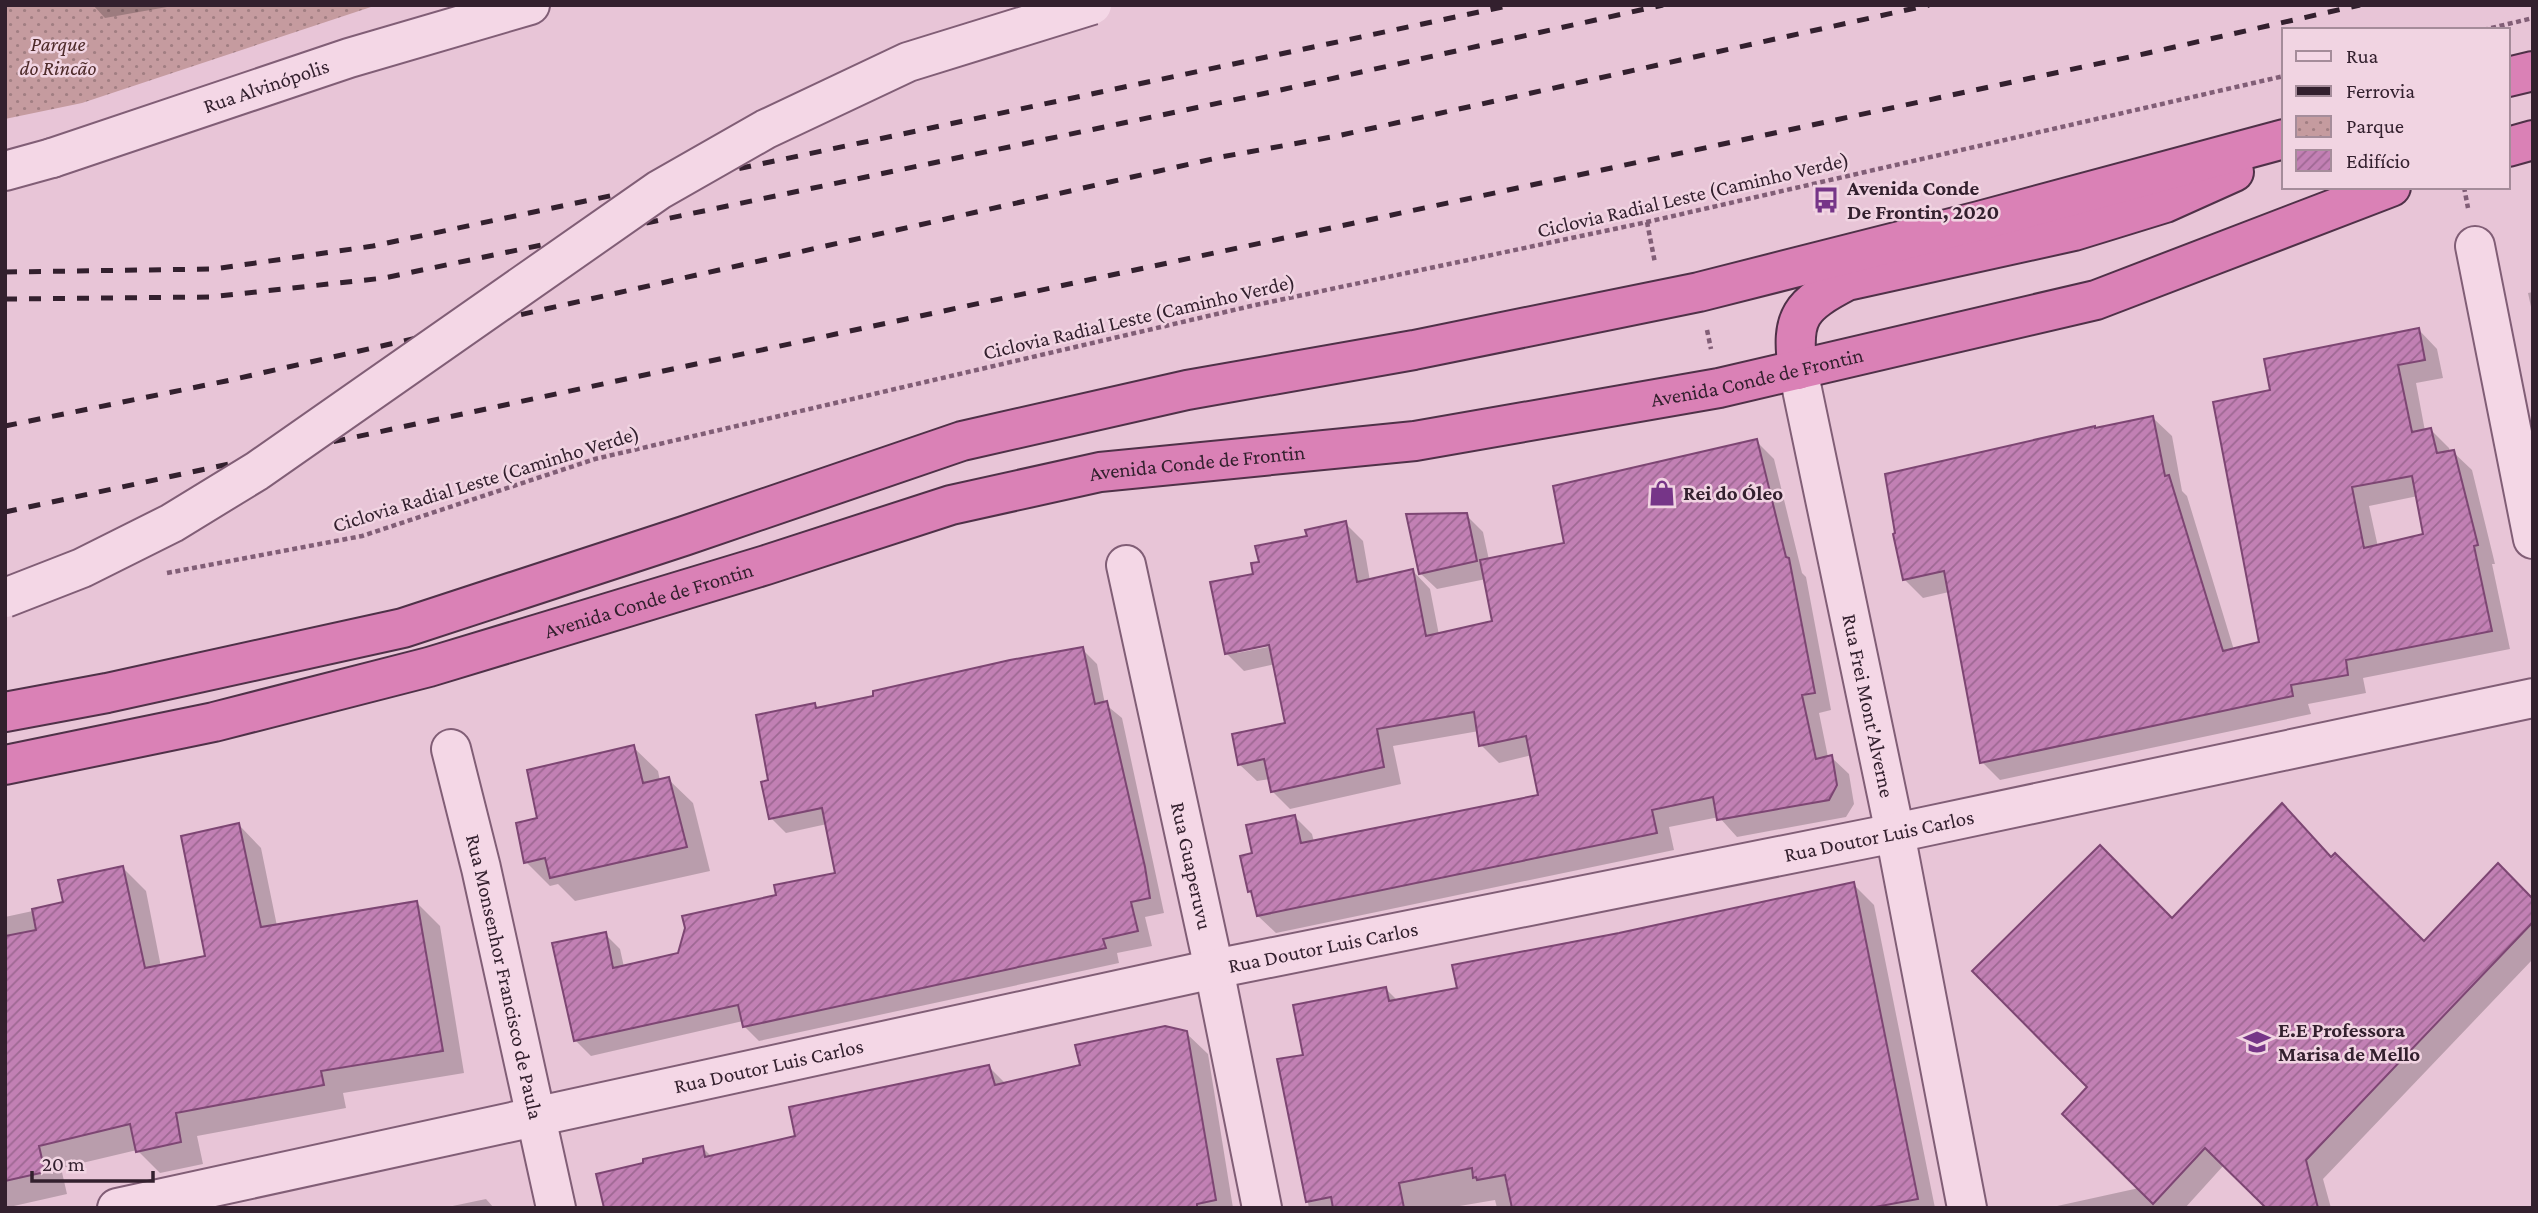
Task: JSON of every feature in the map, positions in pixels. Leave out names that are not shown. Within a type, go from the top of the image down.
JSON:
[{"type":"highway","points":[[2510,77],[2533,71]]},
{"type":"highway","points":[[5,712],[107,693],[403,628],[684,536],[962,440],[1187,390],[1414,350],[1699,292],[1979,221],[2282,140]]},
{"type":"highway","points":[[2510,146],[2533,140]]},
{"type":"highway","points":[[1798,370],[1794,345],[1802,310],[1818,296],[1847,281],[2074,231],[2165,203],[2282,151]]},
{"type":"highway","name":"Avenida Conde de Frontin","points":[[5,765],[214,722],[429,667],[766,565],[951,505],[1100,472],[1415,440],[1719,388],[2096,300],[2386,189]]},
{"type":"street","name":"Rua Alvinópolis","points":[[5,171],[349,58],[530,5]]},
{"type":"street","points":[[5,598],[82,568],[172,523],[246,477],[659,190],[765,129],[908,62],[1092,5]]},
{"type":"street","points":[[2475,246],[2533,539]]},
{"type":"street","name":"Rua Frei Mont'Alverne","points":[[1798,370],[1895,833],[1967,1208]]},
{"type":"street","name":"Rua Guaperuvu","points":[[1126,565],[1214,970],[1262,1208]]},
{"type":"street","name":"Rua Doutor Luis Carlos","points":[[117,1208],[1214,970],[1895,833],[2533,698]]},
{"type":"street","name":"Rua Monsenhor Francisco de Paula","points":[[451,749],[481,868],[556,1208]]},
{"type":"path","points":[[2491,28],[2533,18]]},
{"type":"path","name":"Ciclovia Radial Leste (Caminho Verde)","points":[[160,574],[362,536],[608,455],[1251,306],[1647,222],[2282,76]]},
{"type":"green space","name":"Parque do Rincão","points":[[5,5],[377,5],[82,103],[5,119]]},
{"type":"building","points":[[2419,328],[2425,360],[2398,365],[2412,432],[2431,428],[2437,453],[2454,450],[2478,545],[2474,546],[2492,631],[2346,660],[2348,675],[2291,685],[2293,696],[1980,763],[1944,571],[1903,580],[1893,534],[1895,533],[1885,474],[2095,426],[2153,416],[2165,476],[2169,475],[2223,651],[2259,642],[2213,402],[2270,390],[2264,359]],"holes":[[[2412,476],[2423,534],[2364,548],[2352,487]]]},
{"type":"building","points":[[1757,439],[1786,557],[1789,558],[1815,693],[1802,695],[1816,759],[1832,755],[1837,785],[1829,800],[1717,820],[1713,797],[1652,810],[1657,833],[1257,916],[1251,891],[1248,892],[1240,856],[1252,853],[1246,825],[1295,815],[1301,843],[1538,795],[1526,736],[1479,746],[1474,712],[1377,729],[1384,767],[1271,792],[1264,759],[1238,765],[1232,734],[1285,723],[1269,645],[1225,654],[1210,582],[1253,574],[1251,563],[1259,562],[1255,546],[1307,536],[1305,530],[1346,521],[1357,582],[1413,569],[1426,636],[1492,621],[1480,560],[1564,543],[1553,486]]},
{"type":"building","points":[[1467,513],[1477,561],[1419,574],[1406,514]]},
{"type":"building","points":[[1083,647],[1095,704],[1107,701],[1145,867],[1150,898],[1131,902],[1138,931],[1103,939],[1106,948],[743,1027],[738,1005],[574,1041],[552,943],[606,932],[613,968],[678,953],[685,928],[682,916],[776,895],[774,885],[835,873],[822,808],[769,819],[761,782],[768,780],[756,715],[815,703],[816,708],[873,696],[873,691],[1010,660]]},
{"type":"building","points":[[634,745],[643,783],[669,777],[687,847],[550,878],[545,858],[524,863],[516,823],[537,818],[527,770]]},
{"type":"building","points":[[2282,803],[2331,857],[2335,853],[2424,941],[2498,863],[2533,899],[2533,922],[2306,1160],[2318,1208],[2266,1208],[2205,1148],[2153,1204],[2062,1114],[2087,1087],[1972,971],[2100,845],[2172,918]]},
{"type":"building","points":[[239,823],[261,927],[417,901],[443,1051],[321,1071],[324,1085],[176,1113],[181,1142],[136,1152],[130,1124],[39,1146],[45,1172],[5,1181],[5,936],[36,930],[32,909],[63,902],[58,880],[123,866],[145,968],[205,956],[181,836]]},
{"type":"building","points":[[1854,882],[1918,1199],[1870,1208],[1512,1208],[1505,1175],[1477,1180],[1476,1177],[1473,1178],[1472,1168],[1399,1183],[1404,1208],[1333,1208],[1331,1197],[1306,1202],[1277,1059],[1303,1055],[1293,1005],[1386,987],[1389,1001],[1457,988],[1452,965],[1619,933]]},
{"type":"building","points":[[1165,1026],[1187,1031],[1216,1200],[1197,1204],[1197,1208],[604,1208],[596,1174],[643,1163],[643,1159],[703,1146],[705,1157],[795,1136],[789,1107],[989,1065],[995,1085],[1080,1065],[1075,1045]]},
{"type":"railway","points":[[5,272],[214,269],[373,246],[1512,5]]},
{"type":"railway","points":[[5,299],[210,297],[384,278],[1276,91],[1663,5]]},
{"type":"railway","points":[[5,426],[226,381],[1221,157],[1337,136],[1929,5]]},
{"type":"railway","points":[[5,512],[2148,53],[2360,5]]},
{"type":"place","name":"Avenida Conde De Frontin, 2020","points":[[1826,200]]},
{"type":"place","name":"Rei do Óleo","points":[[1662,493]]},
{"type":"place","name":"E.E Professora Marisa de Mello","points":[[2257,1042]]}]
